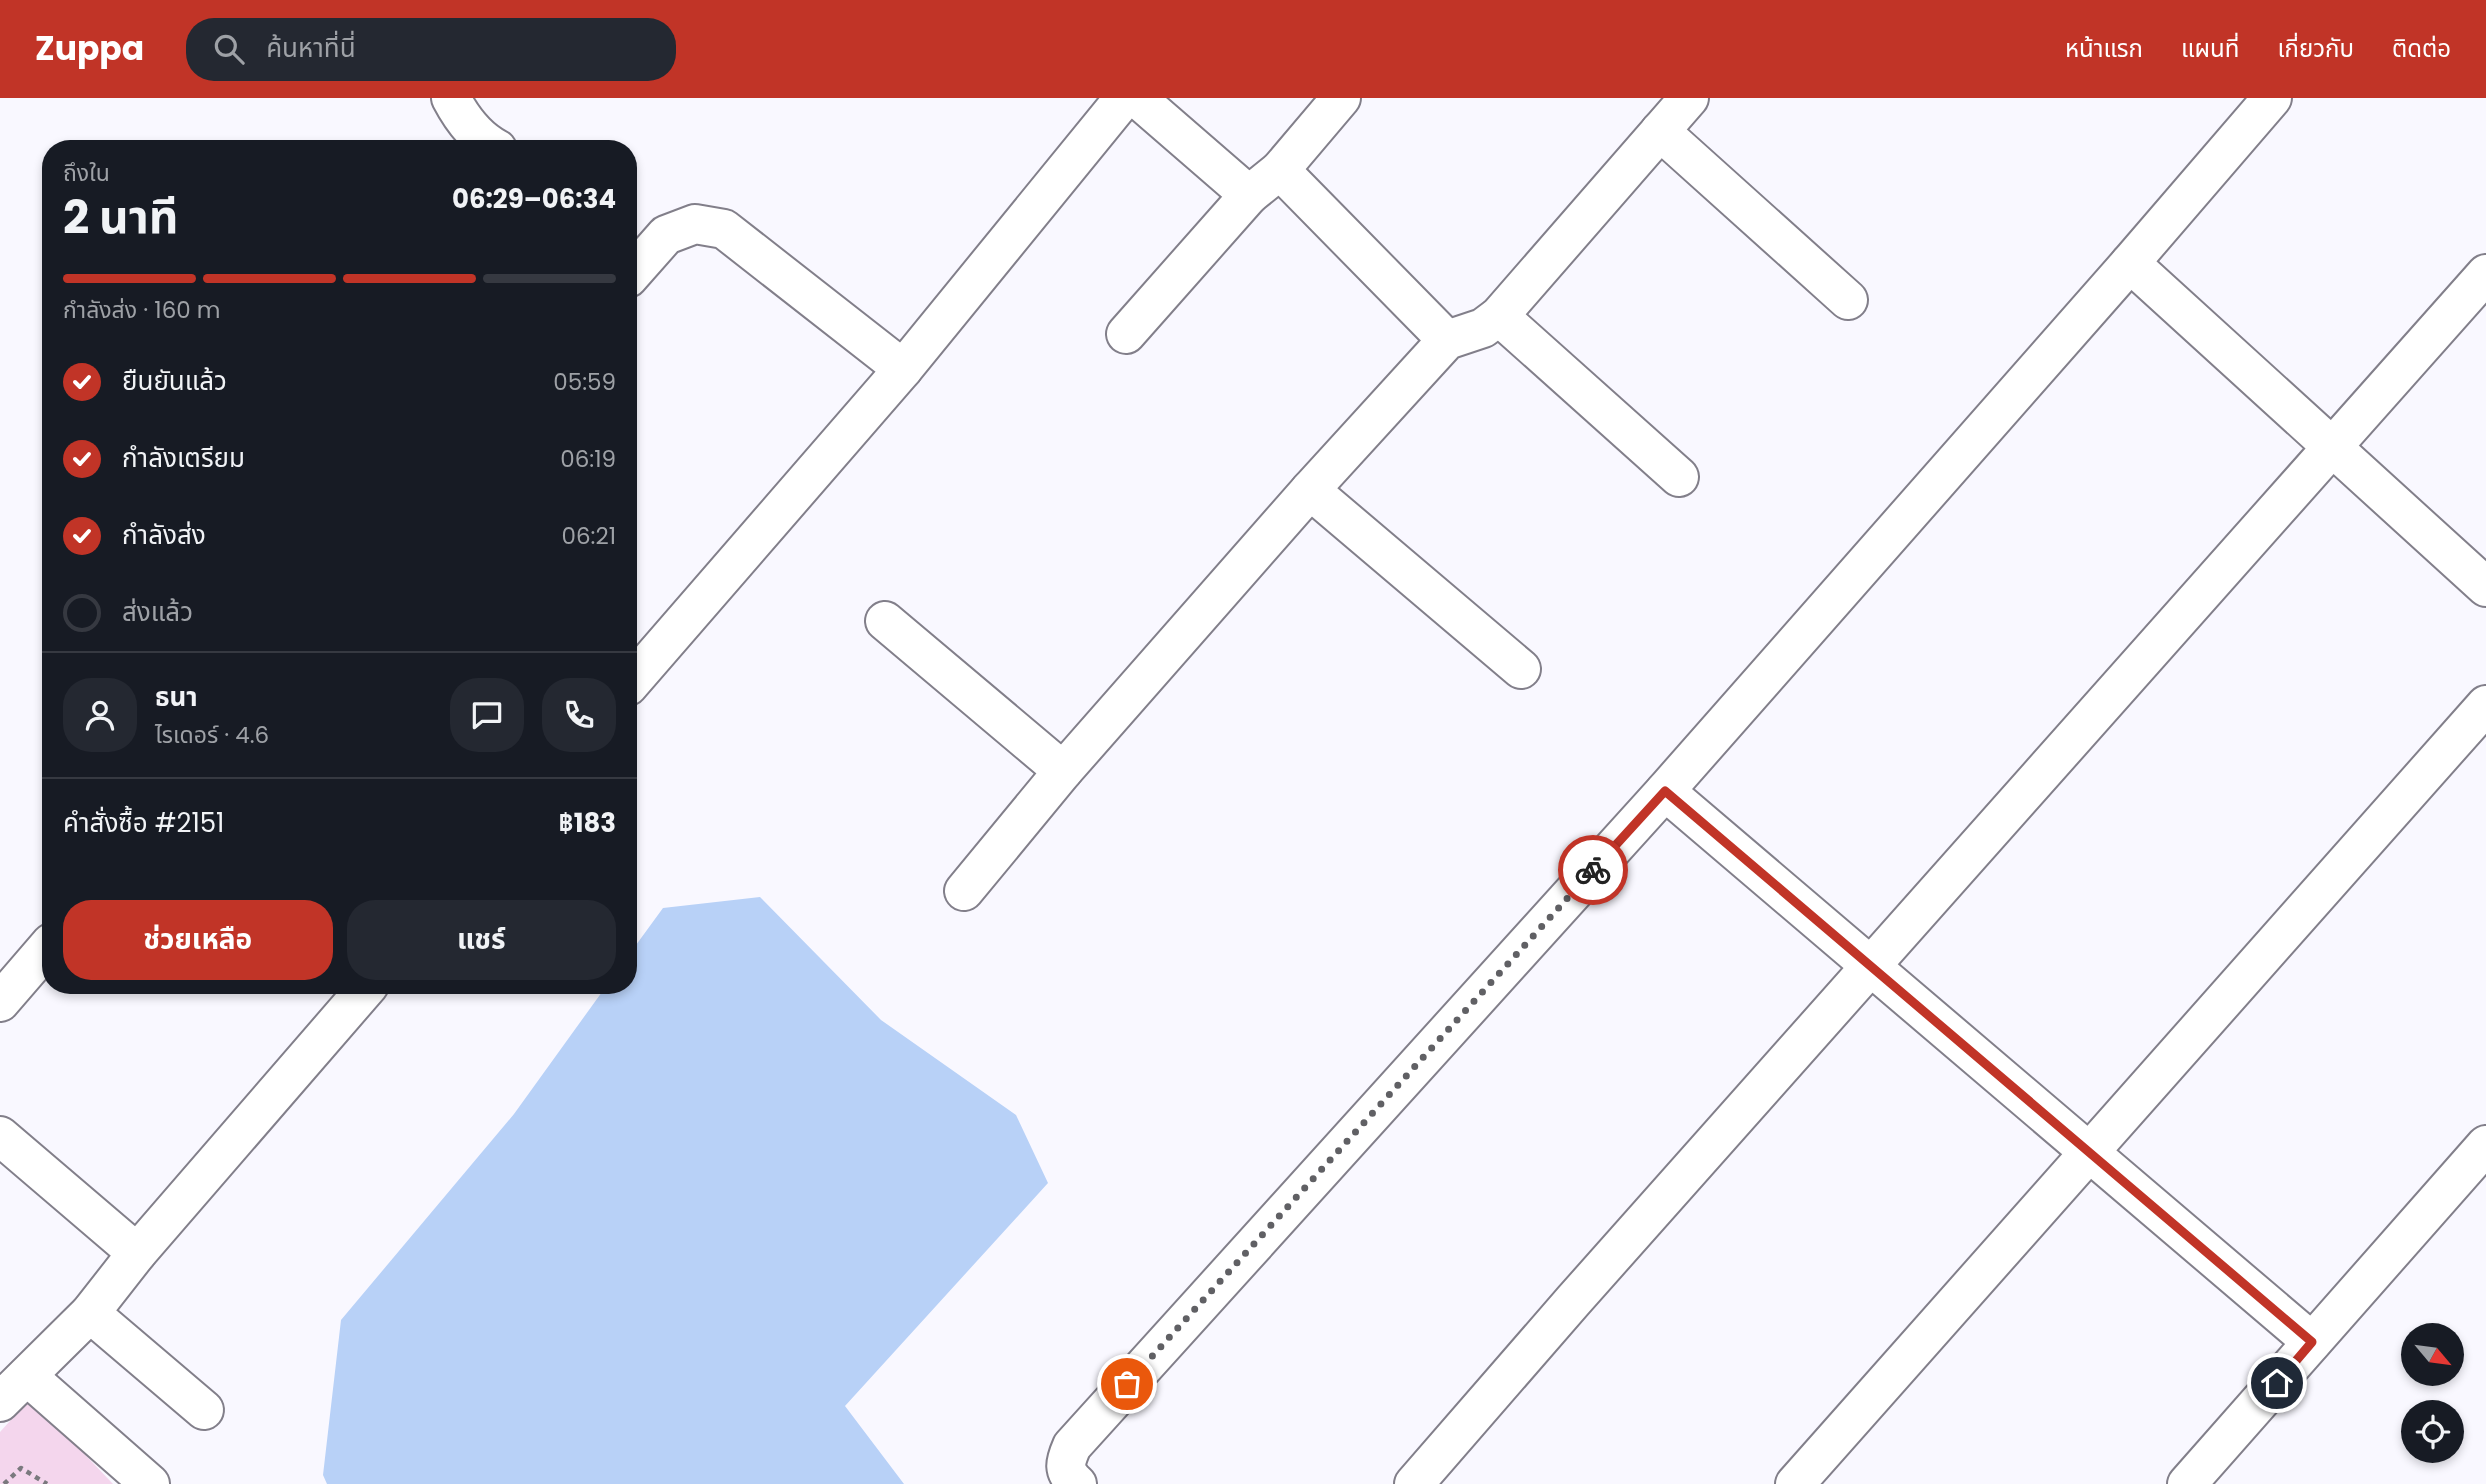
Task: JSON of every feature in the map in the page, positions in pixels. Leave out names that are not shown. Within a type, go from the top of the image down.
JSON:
[{"type":"street","points":[[451,98],[465,122],[484,140]]},
{"type":"street","points":[[637,676],[902,369],[1124,98]]},
{"type":"street","points":[[1137,98],[1249,195]]},
{"type":"street","points":[[1126,334],[1249,195],[1280,170],[1341,98]]},
{"type":"street","points":[[964,891],[1063,771],[1310,490],[1447,340],[1483,328],[1499,316],[1689,98]]},
{"type":"street","points":[[1077,1484],[1070,1478],[1065,1464],[1072,1446],[1665,791],[2272,98]]},
{"type":"street","points":[[1660,131],[1847,300]]},
{"type":"street","points":[[1280,170],[1447,340]]},
{"type":"street","points":[[637,268],[666,235],[695,224],[724,229],[902,369]]},
{"type":"street","points":[[2130,263],[2486,587]]},
{"type":"street","points":[[1414,1484],[1573,1301],[2486,274]]},
{"type":"street","points":[[1499,316],[1679,477]]},
{"type":"street","points":[[1310,490],[1521,669]]},
{"type":"street","points":[[885,621],[1063,771]]},
{"type":"street","points":[[1795,1484],[2486,705]]},
{"type":"street","points":[[1665,791],[2312,1342]]},
{"type":"street","points":[[0,1002],[42,953]]},
{"type":"street","points":[[0,1402],[90,1313],[137,1253],[361,994]]},
{"type":"street","points":[[0,1136],[137,1253]]},
{"type":"street","points":[[2187,1484],[2486,1145]]},
{"type":"street","points":[[90,1313],[204,1409]]},
{"type":"street","points":[[27,1376],[150,1484]]},
{"type":"path","points":[[4,1484],[21,1468],[47,1484]]},
{"type":"shaded area","points":[[31,1398],[113,1484],[0,1484],[0,1432]]},
{"type":"water","points":[[760,897],[881,1020],[1016,1115],[1048,1183],[845,1406],[904,1484],[327,1484],[323,1475],[341,1320],[514,1114],[601,994],[637,994],[637,944],[663,908]]},
{"type":"way so far","points":[[1127,1384],[1593,870]]},
{"type":"route","points":[[1593,870],[1665,791],[2312,1342],[2277,1383]]}]
